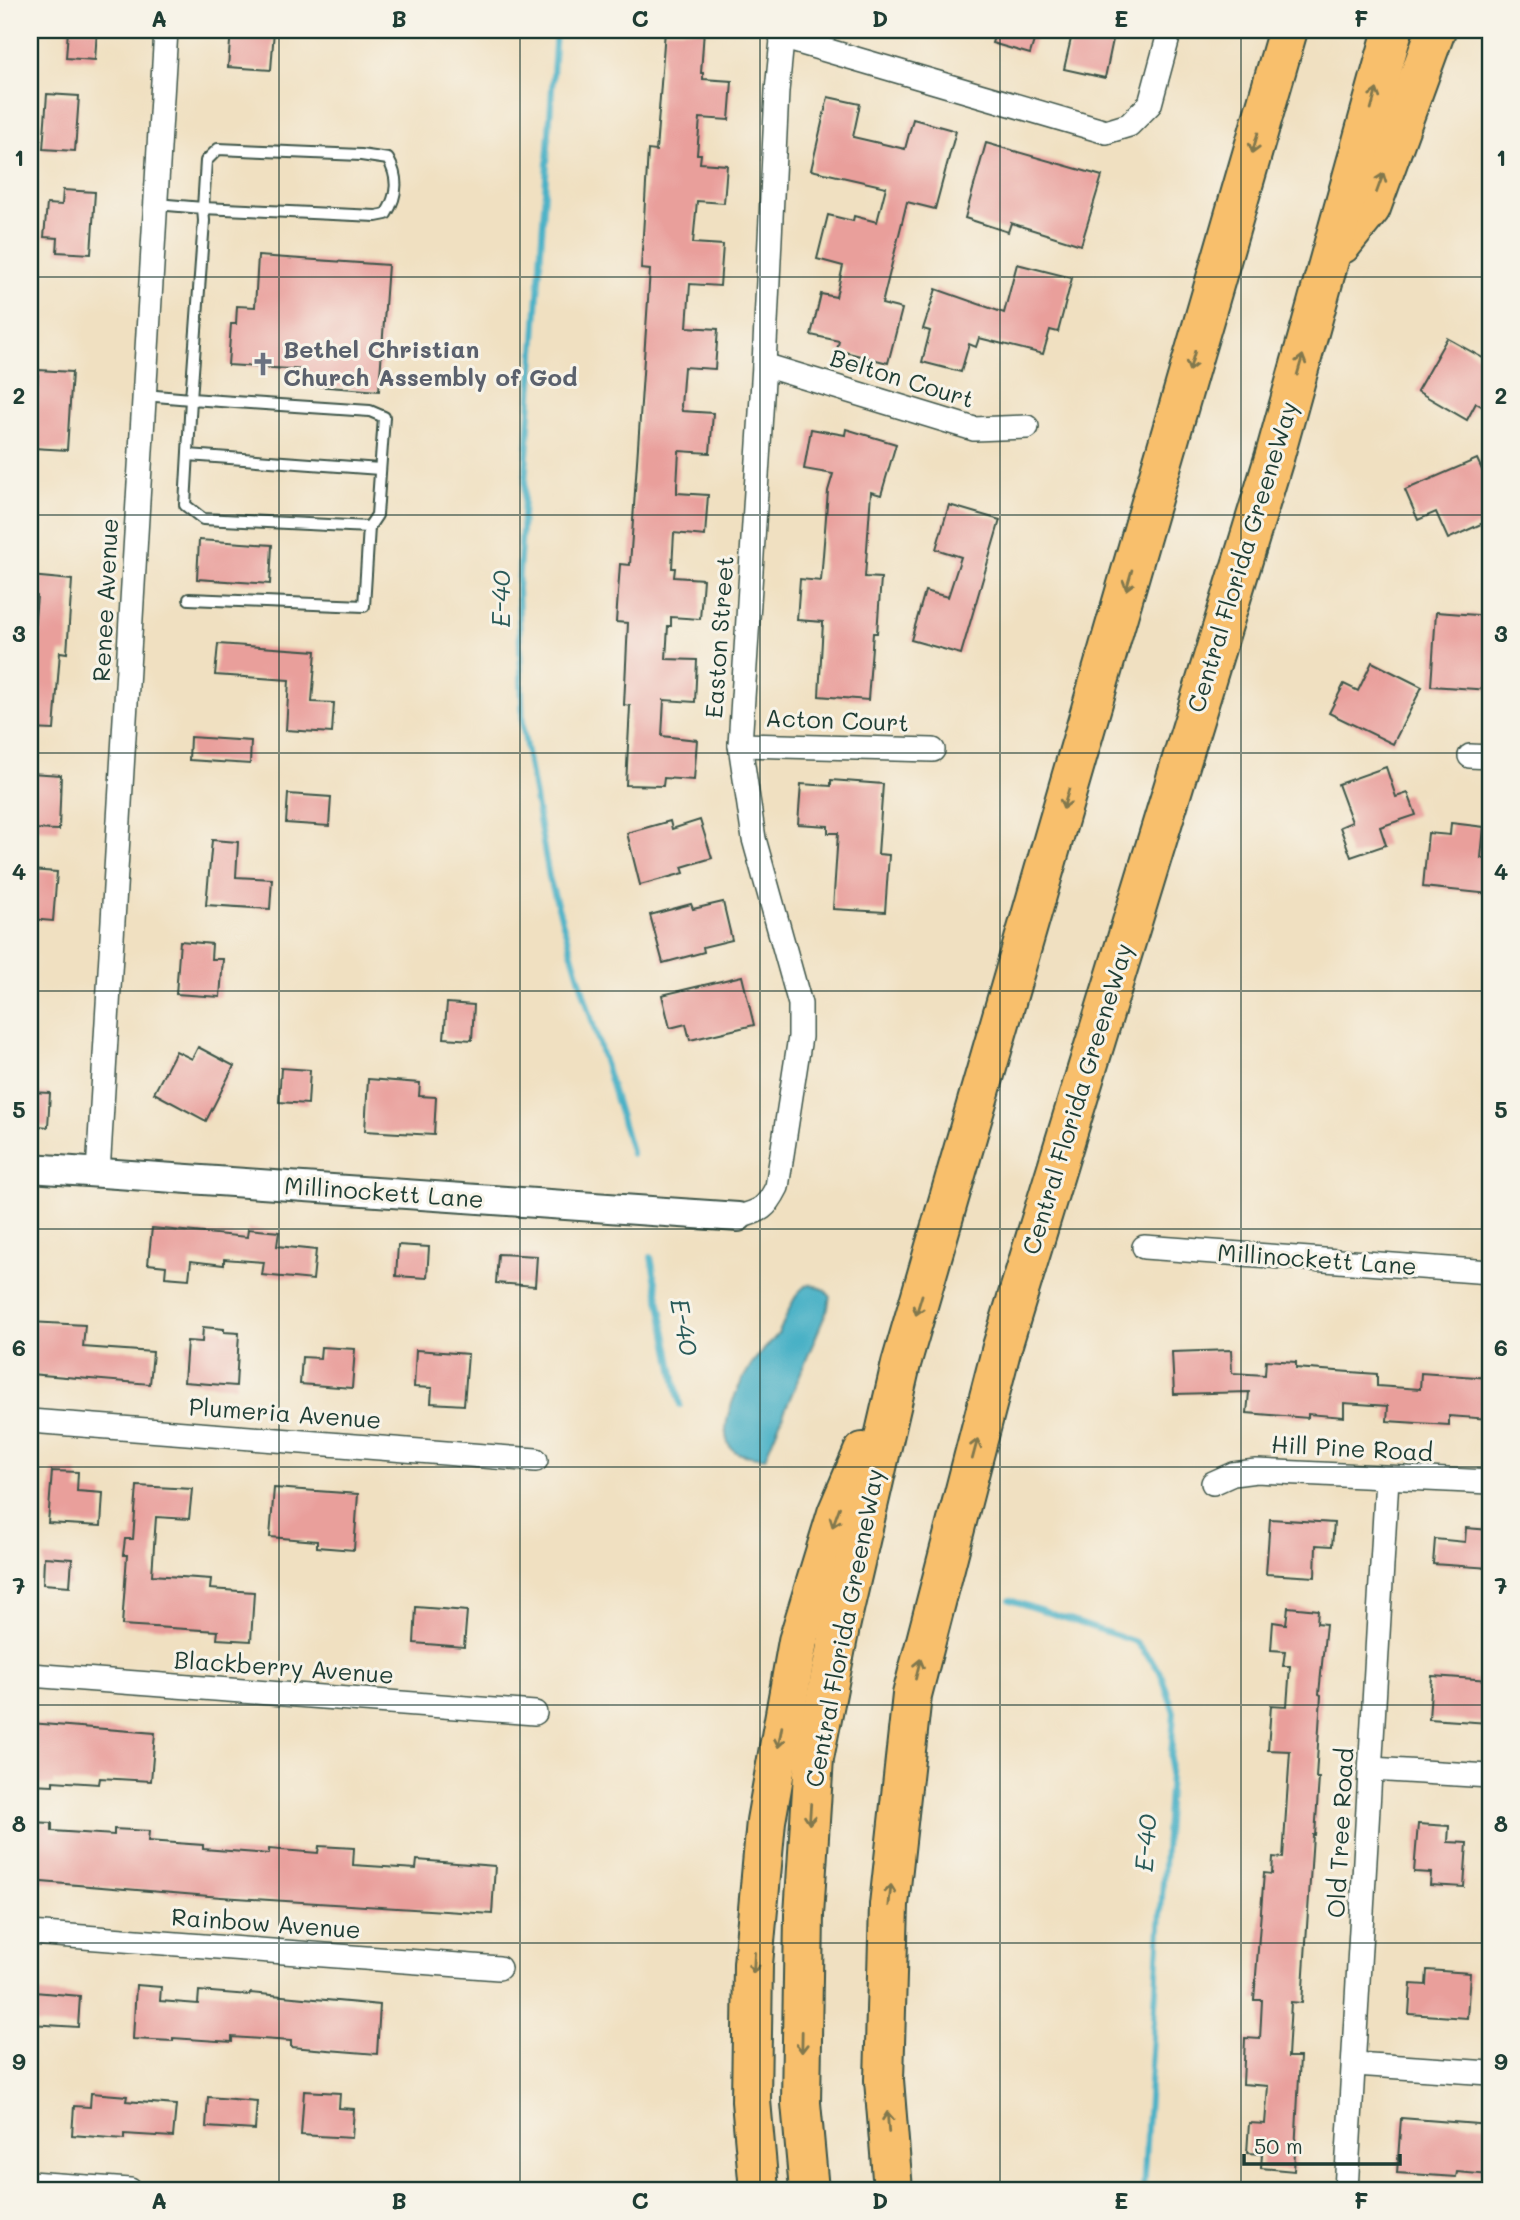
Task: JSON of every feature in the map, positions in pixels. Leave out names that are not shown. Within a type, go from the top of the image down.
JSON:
[{"type":"highway","name":"Central Florida GreeneWay","points":[[809,2190],[802,2103],[803,1915],[814,1759],[840,1626],[901,1364],[1288,30]]},
{"type":"highway","name":"Central Florida GreeneWay","points":[[893,2190],[884,2080],[889,1905],[912,1695],[1002,1346],[1275,454],[1393,30]]},
{"type":"highway","points":[[1329,259],[1371,208],[1436,30]]},
{"type":"highway","points":[[759,2190],[751,2101],[753,1964],[766,1821],[780,1732],[798,1641],[837,1513],[901,1364]]},
{"type":"street","name":"Renee Avenue","points":[[98,1173],[166,30]]},
{"type":"street","points":[[782,33],[1106,132],[1129,125],[1150,104],[1170,30]]},
{"type":"street","name":"Easton Street","points":[[737,1217],[758,1212],[769,1203],[777,1187],[800,1037],[800,1004],[754,839],[740,745],[782,33]]},
{"type":"street","name":"Belton Court","points":[[764,365],[974,429],[1027,427]]},
{"type":"street","name":"Acton Court","points":[[740,745],[933,750]]},
{"type":"street","name":"Millinockett Lane","points":[[30,1168],[737,1217]]},
{"type":"street","name":"Millinockett Lane","points":[[1144,1247],[1490,1272]]},
{"type":"street","name":"Plumeria Avenue","points":[[30,1421],[536,1460]]},
{"type":"street","name":"Hill Pine Road","points":[[1213,1483],[1233,1474],[1256,1471],[1490,1482]]},
{"type":"street","name":"Old Tree Road","points":[[1346,2190],[1387,1478]]},
{"type":"street","name":"Blackberry Avenue","points":[[30,1675],[535,1713]]},
{"type":"street","points":[[1371,1769],[1490,1776]]},
{"type":"street","name":"Rainbow Avenue","points":[[30,1933],[499,1968]]},
{"type":"street","points":[[1355,2064],[1490,2073]]},
{"type":"street","points":[[30,2183],[130,2190]]},
{"type":"lane","points":[[156,204],[203,208],[376,216],[386,214],[394,202],[396,173],[388,159],[361,155],[218,149],[206,161],[203,208],[204,222],[185,505],[203,519],[369,527]]},
{"type":"lane","points":[[144,395],[370,411],[384,417],[377,516],[369,527],[364,606],[189,599]]},
{"type":"lane","points":[[188,455],[380,469]]},
{"type":"water","points":[[811,1284],[825,1290],[830,1296],[828,1308],[765,1458],[738,1453],[730,1446],[726,1436],[726,1424],[734,1397],[751,1365],[779,1332],[800,1291]]},
{"type":"building","points":[[68,30],[97,30],[95,60],[66,58]]},
{"type":"building","points":[[231,30],[274,30],[271,70],[228,67]]},
{"type":"building","points":[[665,30],[704,30],[701,73],[703,79],[732,81],[729,120],[700,118],[697,154],[701,154],[700,163],[727,165],[724,203],[697,201],[693,243],[723,245],[720,286],[690,284],[687,327],[718,329],[715,369],[684,367],[681,406],[682,411],[713,413],[710,453],[679,451],[677,493],[708,495],[705,536],[674,533],[674,577],[703,579],[700,619],[671,617],[666,659],[697,660],[695,702],[664,700],[662,736],[697,740],[694,780],[664,778],[663,786],[626,785],[630,706],[624,705],[628,623],[616,622],[620,564],[630,565],[650,270],[641,269],[648,150],[656,151]]},
{"type":"building","points":[[996,30],[1020,30],[1036,34],[1030,54],[992,43]]},
{"type":"building","points":[[1073,30],[1115,30],[1105,78],[1064,69]]},
{"type":"building","points":[[47,94],[79,96],[75,151],[43,149]]},
{"type":"building","points":[[828,97],[860,104],[853,137],[905,149],[913,119],[956,131],[935,209],[907,202],[882,304],[902,309],[888,363],[837,350],[839,341],[811,335],[821,294],[836,297],[843,266],[817,259],[828,215],[853,221],[854,216],[877,222],[886,187],[811,170]]},
{"type":"building","points":[[986,143],[1102,176],[1081,245],[1011,223],[1008,232],[965,218]]},
{"type":"building","points":[[63,190],[95,192],[91,254],[57,252],[58,238],[44,237],[47,204],[62,205]]},
{"type":"building","points":[[258,256],[388,265],[379,391],[303,385],[304,370],[228,365],[231,324],[236,324],[237,306],[255,307]]},
{"type":"building","points":[[1017,264],[1072,278],[1058,332],[1050,330],[1043,354],[979,338],[976,347],[969,344],[961,372],[922,362],[930,331],[923,329],[936,289],[1004,313]]},
{"type":"building","points":[[1447,338],[1490,362],[1490,411],[1476,403],[1467,420],[1417,391]]},
{"type":"building","points":[[38,370],[72,372],[67,450],[33,448]]},
{"type":"building","points":[[811,429],[845,435],[846,429],[896,444],[881,495],[871,492],[865,577],[881,578],[877,633],[873,633],[868,700],[819,696],[823,622],[797,620],[800,579],[821,581],[828,491],[833,474],[804,469]]},
{"type":"building","points":[[1477,459],[1490,487],[1490,520],[1448,539],[1436,512],[1418,520],[1405,490]]},
{"type":"building","points":[[949,505],[1000,520],[961,654],[911,640],[925,591],[948,597],[961,557],[936,549]]},
{"type":"building","points":[[199,540],[272,545],[270,584],[197,579]]},
{"type":"building","points":[[30,576],[72,580],[67,653],[60,652],[54,730],[30,729],[30,674],[37,596],[30,595]]},
{"type":"building","points":[[1436,612],[1490,616],[1490,690],[1431,686]]},
{"type":"building","points":[[218,644],[316,651],[312,702],[334,703],[332,733],[286,730],[289,680],[215,675]]},
{"type":"building","points":[[1372,662],[1422,687],[1393,744],[1329,713],[1344,684],[1358,691]]},
{"type":"building","points":[[190,737],[251,741],[250,764],[189,760]]},
{"type":"building","points":[[1386,767],[1396,797],[1408,793],[1416,815],[1380,827],[1386,845],[1351,857],[1340,827],[1352,822],[1338,784]]},
{"type":"building","points":[[30,773],[61,775],[59,830],[30,829]]},
{"type":"building","points":[[831,780],[883,784],[878,854],[889,855],[885,912],[833,909],[838,833],[828,833],[828,826],[798,824],[801,784],[831,786]]},
{"type":"building","points":[[288,794],[331,797],[329,826],[286,823]]},
{"type":"building","points":[[700,820],[712,858],[682,867],[684,873],[640,885],[627,833],[670,821],[672,829]]},
{"type":"building","points":[[1451,823],[1484,827],[1481,858],[1490,858],[1490,894],[1423,887],[1428,833],[1450,835]]},
{"type":"building","points":[[212,840],[238,842],[236,877],[272,879],[270,909],[206,905]]},
{"type":"building","points":[[30,870],[57,872],[53,921],[30,919]]},
{"type":"building","points":[[723,902],[732,940],[703,947],[704,952],[663,963],[650,915],[691,904],[693,909]]},
{"type":"building","points":[[180,941],[212,944],[211,959],[223,959],[220,997],[176,994]]},
{"type":"building","points":[[742,976],[754,1025],[690,1040],[686,1024],[670,1028],[662,995]]},
{"type":"building","points":[[447,1003],[474,1005],[472,1040],[444,1038]]},
{"type":"building","points":[[198,1047],[234,1066],[206,1121],[154,1093],[176,1051],[192,1059]]},
{"type":"building","points":[[281,1068],[310,1070],[308,1104],[279,1102]]},
{"type":"building","points":[[368,1079],[420,1083],[419,1096],[436,1097],[434,1135],[365,1131]]},
{"type":"building","points":[[30,1092],[50,1093],[48,1127],[30,1125]]},
{"type":"building","points":[[152,1228],[247,1237],[248,1229],[279,1232],[277,1246],[316,1250],[313,1280],[262,1275],[264,1262],[224,1259],[224,1265],[191,1261],[189,1279],[165,1277],[166,1266],[148,1264]]},
{"type":"building","points":[[398,1245],[429,1247],[427,1278],[396,1276]]},
{"type":"building","points":[[498,1254],[537,1256],[535,1286],[496,1283]]},
{"type":"building","points":[[30,1322],[85,1325],[83,1347],[153,1352],[150,1384],[30,1374]]},
{"type":"building","points":[[203,1327],[239,1333],[236,1386],[184,1382],[187,1341],[202,1342]]},
{"type":"building","points":[[321,1347],[355,1349],[352,1388],[300,1384],[302,1357],[320,1358]]},
{"type":"building","points":[[416,1350],[468,1354],[464,1405],[431,1403],[432,1388],[414,1387]]},
{"type":"building","points":[[1231,1350],[1232,1373],[1265,1375],[1266,1360],[1296,1362],[1296,1368],[1377,1374],[1377,1386],[1420,1389],[1421,1373],[1490,1378],[1490,1419],[1449,1416],[1449,1425],[1387,1421],[1388,1406],[1344,1403],[1344,1417],[1308,1414],[1308,1418],[1247,1413],[1249,1392],[1174,1394],[1172,1352]]},
{"type":"building","points":[[52,1471],[78,1472],[77,1491],[103,1493],[101,1526],[48,1523]]},
{"type":"building","points":[[137,1486],[192,1489],[189,1519],[156,1517],[152,1575],[211,1579],[210,1589],[254,1592],[251,1641],[217,1639],[218,1631],[122,1625],[127,1555],[123,1555],[125,1539],[133,1539]]},
{"type":"building","points":[[274,1488],[358,1494],[354,1550],[317,1547],[317,1541],[270,1537]]},
{"type":"building","points":[[1270,1519],[1334,1523],[1332,1546],[1316,1545],[1315,1577],[1266,1574]]},
{"type":"building","points":[[1466,1528],[1490,1530],[1490,1568],[1433,1564],[1435,1539],[1465,1542]]},
{"type":"building","points":[[44,1557],[72,1559],[70,1586],[43,1584]]},
{"type":"building","points":[[416,1607],[467,1611],[464,1647],[414,1643]]},
{"type":"building","points":[[1288,1607],[1318,1610],[1317,1623],[1326,1624],[1319,1694],[1316,1778],[1319,1778],[1302,2003],[1291,2002],[1288,2057],[1300,2057],[1294,2171],[1261,2168],[1262,2154],[1247,2153],[1249,2123],[1265,2124],[1268,2086],[1243,2084],[1245,2038],[1260,2039],[1262,2000],[1254,2000],[1264,1873],[1272,1874],[1273,1857],[1283,1858],[1290,1751],[1268,1750],[1271,1705],[1287,1706],[1290,1666],[1283,1666],[1285,1651],[1271,1650],[1273,1622],[1286,1624]]},
{"type":"building","points":[[1432,1676],[1490,1680],[1489,1723],[1429,1719]]},
{"type":"building","points":[[30,1723],[155,1733],[151,1781],[100,1778],[99,1784],[53,1781],[53,1785],[30,1784]]},
{"type":"building","points":[[30,1822],[52,1823],[52,1831],[114,1835],[114,1829],[149,1831],[148,1841],[203,1845],[203,1849],[269,1854],[269,1849],[318,1853],[319,1846],[354,1848],[353,1865],[416,1869],[417,1860],[495,1866],[492,1914],[221,1897],[30,1881]]},
{"type":"building","points":[[1418,1824],[1449,1826],[1448,1842],[1467,1843],[1464,1887],[1430,1885],[1431,1873],[1414,1872]]},
{"type":"building","points":[[1427,1970],[1470,1973],[1467,2018],[1409,2014],[1411,1984],[1426,1985]]},
{"type":"building","points":[[136,1985],[161,1987],[160,2001],[198,2004],[199,1991],[380,2005],[377,2054],[291,2047],[291,2041],[232,2037],[232,2042],[173,2038],[173,2041],[133,2039]]},
{"type":"building","points":[[34,1992],[80,1996],[78,2027],[31,2024]]},
{"type":"building","points":[[304,2091],[340,2093],[339,2108],[354,2109],[352,2138],[301,2135]]},
{"type":"building","points":[[91,2093],[127,2096],[126,2101],[176,2105],[173,2137],[124,2134],[124,2139],[72,2135],[74,2106],[90,2107]]},
{"type":"building","points":[[208,2097],[257,2101],[255,2130],[206,2127]]},
{"type":"building","points":[[1401,2118],[1490,2125],[1490,2175],[1457,2172],[1456,2177],[1397,2173]]},
{"type":"waterway","name":"E-40","points":[[556,30],[518,588],[523,729],[549,877],[632,1154]]},
{"type":"waterway","name":"E-40","points":[[651,1257],[680,1405]]},
{"type":"waterway","name":"E-40","points":[[1010,1600],[1136,1642],[1160,1671],[1174,1712],[1143,2190]]},
{"type":"place","name":"Bethel Christian Church Assembly of God","points":[[263,364]]}]
